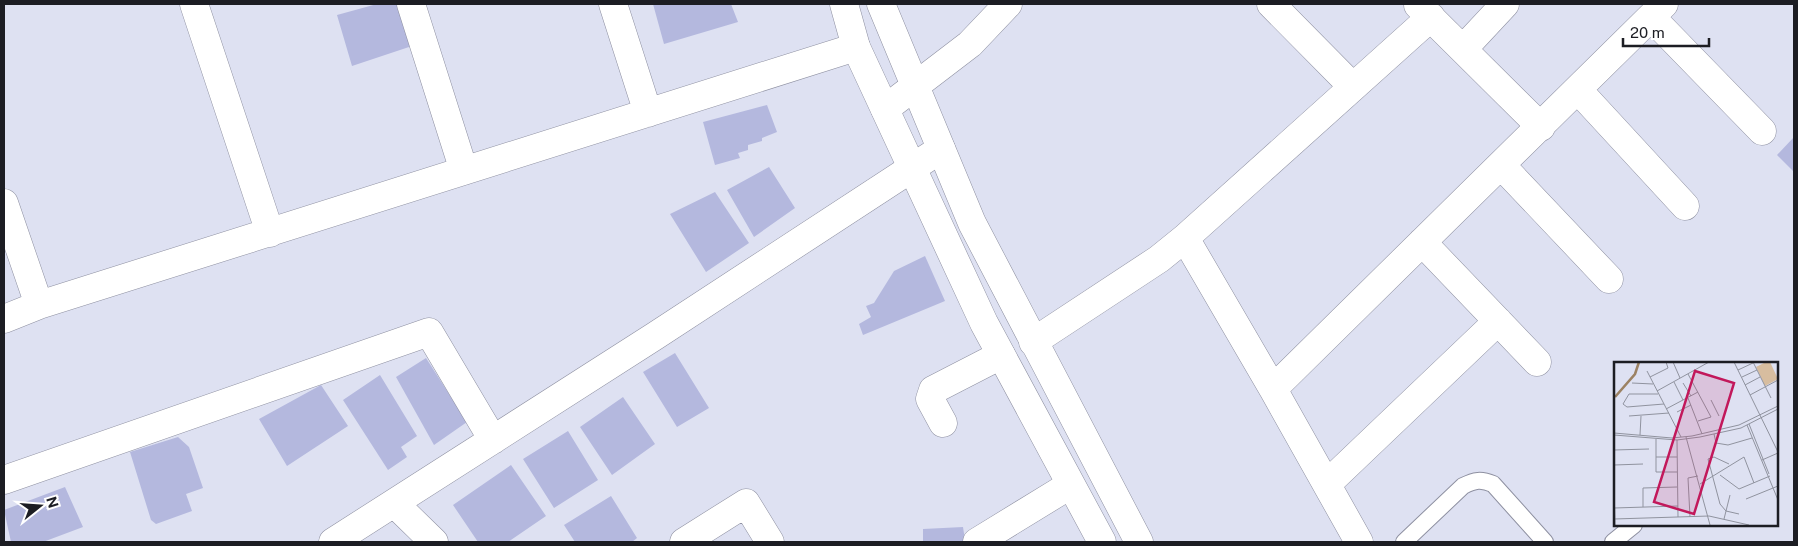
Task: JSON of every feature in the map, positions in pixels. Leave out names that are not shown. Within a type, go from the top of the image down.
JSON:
[{"type":"street","points":[[194,4],[270,233]]},
{"type":"street","points":[[411,4],[464,171]]},
{"type":"street","points":[[612,4],[648,113]]},
{"type":"street","points":[[844,4],[856,47],[1001,355],[1102,542]]},
{"type":"street","points":[[881,4],[972,223],[1139,542]]},
{"type":"street","points":[[885,110],[970,44],[1008,4]]},
{"type":"street","points":[[1271,4],[1353,87]]},
{"type":"street","points":[[1463,49],[1506,4]]},
{"type":"street","points":[[1033,342],[1159,259],[1185,238],[1353,87],[1424,10],[1541,127]]},
{"type":"street","points":[[1274,388],[1541,127],[1657,10],[1762,131]]},
{"type":"street","points":[[4,319],[39,305],[856,47]]},
{"type":"street","points":[[1578,90],[1685,206]]},
{"type":"street","points":[[333,542],[941,149]]},
{"type":"street","points":[[1501,165],[1609,279]]},
{"type":"street","points":[[4,203],[39,305]]},
{"type":"street","points":[[1185,238],[1274,388],[1359,542]]},
{"type":"street","points":[[1422,242],[1537,362]]},
{"type":"street","points":[[1327,484],[1498,321]]},
{"type":"street","points":[[4,480],[429,332],[493,440]]},
{"type":"street","points":[[943,423],[930,398],[933,390],[1001,355]]},
{"type":"street","points":[[977,542],[1070,485]]},
{"type":"street","points":[[394,503],[434,542]]},
{"type":"street","points":[[684,542],[746,503],[770,542]]},
{"type":"lane","points":[[1404,542],[1463,486],[1474,481],[1483,480],[1493,484],[1545,542]]},
{"type":"lane","points":[[1613,542],[1633,526]]},
{"type":"building","points":[[377,4],[405,4],[418,44],[352,66],[337,15]]},
{"type":"building","points":[[653,4],[731,4],[738,22],[664,44]]},
{"type":"building","points":[[767,105],[777,132],[762,138],[762,141],[748,145],[748,150],[738,153],[740,158],[715,165],[703,122]]},
{"type":"building","points":[[1794,137],[1794,172],[1777,155]]},
{"type":"building","points":[[769,167],[795,208],[754,237],[727,190]]},
{"type":"building","points":[[715,192],[749,243],[706,272],[670,214]]},
{"type":"building","points":[[925,256],[945,301],[863,335],[859,324],[871,317],[866,306],[874,303],[894,271]]},
{"type":"building","points":[[675,353],[709,408],[677,427],[643,372]]},
{"type":"building","points":[[426,358],[467,422],[434,445],[396,377]]},
{"type":"building","points":[[380,375],[417,436],[401,447],[407,457],[388,470],[343,400]]},
{"type":"building","points":[[321,385],[348,426],[287,466],[259,419]]},
{"type":"building","points":[[623,397],[655,444],[612,475],[580,427]]},
{"type":"building","points":[[568,431],[598,480],[554,508],[523,459]]},
{"type":"building","points":[[178,437],[189,447],[203,488],[186,494],[192,511],[156,524],[151,520],[130,452]]},
{"type":"building","points":[[511,465],[546,516],[508,542],[478,542],[453,505]]},
{"type":"building","points":[[65,487],[83,527],[43,542],[11,542],[4,510]]},
{"type":"building","points":[[611,496],[637,538],[632,542],[575,542],[564,525]]},
{"type":"building","points":[[963,527],[965,540],[969,542],[923,542],[923,529]]}]
